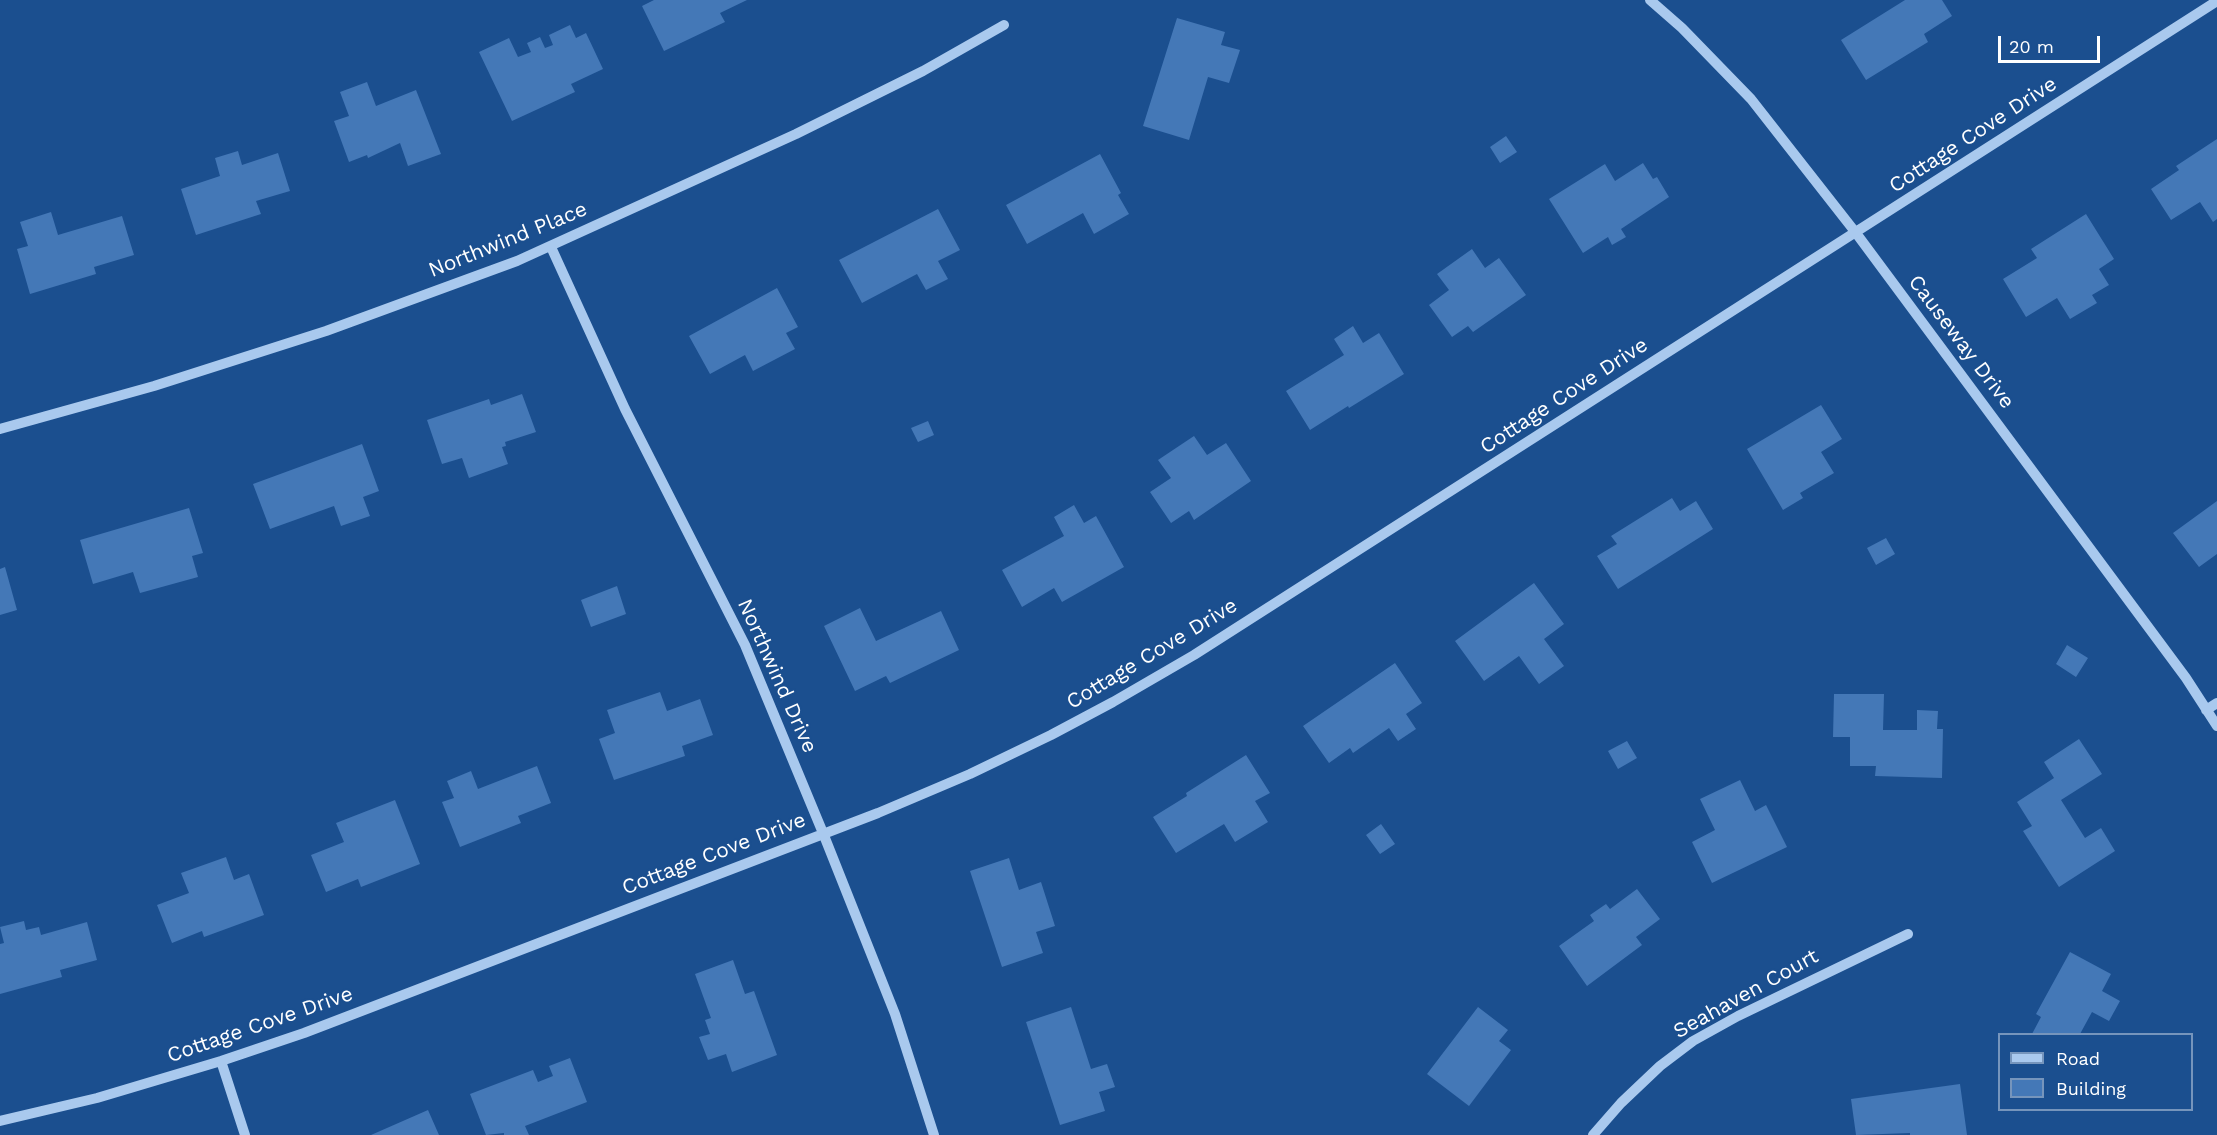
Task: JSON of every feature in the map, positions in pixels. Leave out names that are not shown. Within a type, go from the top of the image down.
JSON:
[{"type":"street","name":"Causeway Drive","points":[[1650,0],[1682,28],[1750,99],[1856,233],[2186,678],[2217,726]]},
{"type":"street","name":"Cottage Cove Drive","points":[[0,1120],[97,1098],[221,1062],[304,1033],[878,813],[970,774],[1051,735],[1204,649],[2217,1]]},
{"type":"street","name":"Northwind Place","points":[[0,429],[154,386],[326,331],[517,261],[796,134],[923,71],[1004,25]]},
{"type":"street","name":"Northwind Drive","points":[[551,247],[624,409],[745,645],[895,1014],[934,1135]]},
{"type":"street","points":[[2206,710],[2217,703]]},
{"type":"street","name":"Seahaven Court","points":[[1593,1135],[1621,1103],[1660,1066],[1693,1041],[1748,1011],[1908,934]]},
{"type":"street","points":[[221,1062],[245,1135]]},
{"type":"building","points":[[654,0],[747,0],[720,13],[725,22],[664,51],[642,6]]},
{"type":"building","points":[[1905,0],[1942,0],[1952,16],[1924,34],[1928,42],[1866,80],[1841,40]]},
{"type":"building","points":[[1177,18],[1225,32],[1221,45],[1240,50],[1229,83],[1208,77],[1189,140],[1143,126]]},
{"type":"building","points":[[570,25],[576,38],[586,33],[603,69],[571,84],[575,92],[512,121],[479,52],[509,38],[518,57],[531,52],[527,43],[540,37],[545,48],[553,45],[549,35]]},
{"type":"building","points":[[367,82],[376,106],[416,90],[441,154],[408,166],[400,143],[368,158],[367,155],[349,162],[334,121],[349,116],[340,92]]},
{"type":"building","points":[[1506,136],[1517,152],[1500,163],[1490,147]]},
{"type":"building","points":[[2217,139],[2217,219],[2213,222],[2200,202],[2171,220],[2151,189],[2179,170],[2176,166]]},
{"type":"building","points":[[238,151],[242,165],[278,153],[290,191],[256,201],[261,214],[196,235],[181,189],[220,176],[215,158]]},
{"type":"building","points":[[1100,154],[1121,193],[1118,195],[1129,214],[1094,234],[1083,213],[1027,244],[1006,205]]},
{"type":"building","points":[[1643,163],[1653,179],[1657,177],[1669,197],[1621,229],[1626,237],[1612,245],[1608,237],[1583,253],[1549,199],[1605,164],[1615,181]]},
{"type":"building","points":[[938,209],[960,250],[938,261],[948,279],[926,290],[917,274],[862,303],[839,260]]},
{"type":"building","points":[[51,212],[58,235],[122,216],[134,255],[94,267],[96,274],[30,294],[17,249],[28,246],[20,222]]},
{"type":"building","points":[[2086,214],[2114,259],[2099,269],[2109,285],[2092,295],[2097,303],[2070,319],[2057,298],[2026,317],[2003,279],[2037,258],[2031,249]]},
{"type":"building","points":[[1472,249],[1485,268],[1499,258],[1526,295],[1473,332],[1468,326],[1452,337],[1429,305],[1449,290],[1437,274]]},
{"type":"building","points":[[777,288],[798,327],[786,333],[795,349],[753,371],[745,355],[710,374],[689,336]]},
{"type":"building","points":[[1353,326],[1363,343],[1379,333],[1404,374],[1310,430],[1286,391],[1344,355],[1334,339]]},
{"type":"building","points":[[522,394],[536,432],[505,442],[506,446],[502,447],[508,464],[469,478],[462,458],[442,464],[427,420],[489,399],[491,405]]},
{"type":"building","points":[[1821,405],[1842,439],[1821,452],[1834,473],[1800,493],[1803,498],[1783,510],[1747,449]]},
{"type":"building","points":[[928,421],[934,435],[918,442],[911,428]]},
{"type":"building","points":[[1194,436],[1207,455],[1226,443],[1251,481],[1194,520],[1189,511],[1171,523],[1150,492],[1171,478],[1158,460]]},
{"type":"building","points":[[362,444],[379,491],[363,497],[370,516],[341,526],[334,506],[270,529],[253,484]]},
{"type":"building","points":[[1672,498],[1680,511],[1696,501],[1713,529],[1618,589],[1597,556],[1617,544],[1611,536]]},
{"type":"building","points":[[2217,501],[2217,554],[2199,567],[2173,533]]},
{"type":"building","points":[[1074,505],[1084,523],[1096,516],[1124,567],[1062,602],[1054,588],[1022,607],[1002,570],[1064,536],[1054,517]]},
{"type":"building","points":[[189,508],[203,553],[192,556],[198,577],[140,593],[133,572],[93,584],[80,540]]},
{"type":"building","points":[[1886,538],[1895,554],[1876,565],[1867,548]]},
{"type":"building","points":[[5,567],[17,610],[0,615],[0,569]]},
{"type":"building","points":[[1534,583],[1564,624],[1544,639],[1564,666],[1539,684],[1519,656],[1484,681],[1455,641]]},
{"type":"building","points":[[617,586],[626,614],[591,627],[581,600]]},
{"type":"building","points":[[860,608],[876,641],[941,611],[959,650],[890,683],[886,676],[855,691],[824,626]]},
{"type":"building","points":[[2067,645],[2088,658],[2076,677],[2056,664]]},
{"type":"building","points":[[1395,663],[1422,703],[1406,714],[1416,729],[1398,741],[1389,728],[1353,753],[1350,748],[1329,763],[1303,726]]},
{"type":"building","points":[[660,692],[667,711],[700,699],[713,735],[682,746],[685,756],[614,780],[599,739],[615,733],[607,710]]},
{"type":"building","points":[[1834,694],[1884,694],[1883,730],[1917,730],[1917,710],[1938,711],[1937,729],[1943,729],[1942,778],[1875,776],[1876,766],[1850,766],[1850,737],[1833,737]]},
{"type":"building","points":[[2079,739],[2102,774],[2061,800],[2085,838],[2101,828],[2115,851],[2059,887],[2023,831],[2032,826],[2017,802],[2054,778],[2044,762]]},
{"type":"building","points":[[1627,741],[1637,758],[1618,769],[1608,751]]},
{"type":"building","points":[[1246,755],[1270,793],[1255,801],[1268,822],[1235,842],[1224,824],[1176,853],[1153,817]]},
{"type":"building","points":[[537,766],[551,803],[518,816],[521,823],[460,847],[442,802],[454,798],[447,781],[471,771],[478,789]]},
{"type":"building","points":[[1740,780],[1755,811],[1766,805],[1787,847],[1712,883],[1692,842],[1715,830],[1700,799]]},
{"type":"building","points":[[395,800],[420,864],[361,887],[358,879],[326,892],[311,855],[344,842],[336,823]]},
{"type":"building","points":[[1381,824],[1395,844],[1380,854],[1366,835]]},
{"type":"building","points":[[226,857],[234,880],[249,874],[264,915],[204,937],[202,931],[172,943],[157,905],[189,893],[181,873]]},
{"type":"building","points":[[1009,858],[1019,890],[1041,882],[1055,926],[1036,932],[1043,953],[1002,967],[970,871]]},
{"type":"building","points":[[1637,889],[1660,919],[1636,937],[1642,945],[1587,986],[1559,946],[1594,921],[1590,915],[1606,904],[1610,909]]},
{"type":"building","points":[[24,921],[26,930],[39,927],[41,935],[87,922],[97,960],[60,970],[62,977],[0,994],[0,944],[4,943],[0,927]]},
{"type":"building","points":[[2070,952],[2111,974],[2102,991],[2120,1001],[2109,1021],[2092,1012],[2081,1033],[2033,1033],[2041,1017],[2036,1014]]},
{"type":"building","points":[[733,960],[745,994],[754,991],[777,1055],[732,1072],[726,1054],[708,1060],[699,1037],[710,1034],[705,1020],[711,1018],[695,974]]},
{"type":"building","points":[[1071,1007],[1091,1069],[1107,1064],[1115,1087],[1099,1092],[1105,1111],[1060,1125],[1026,1022]]},
{"type":"building","points":[[1478,1007],[1508,1030],[1499,1041],[1511,1050],[1469,1106],[1427,1074]]},
{"type":"building","points":[[570,1058],[587,1102],[525,1126],[529,1135],[504,1135],[504,1133],[486,1135],[470,1094],[533,1070],[538,1082],[553,1076],[549,1066]]},
{"type":"building","points":[[1960,1084],[1967,1135],[1910,1135],[1910,1133],[1856,1135],[1851,1099]]},
{"type":"building","points":[[428,1110],[439,1135],[371,1135]]}]
